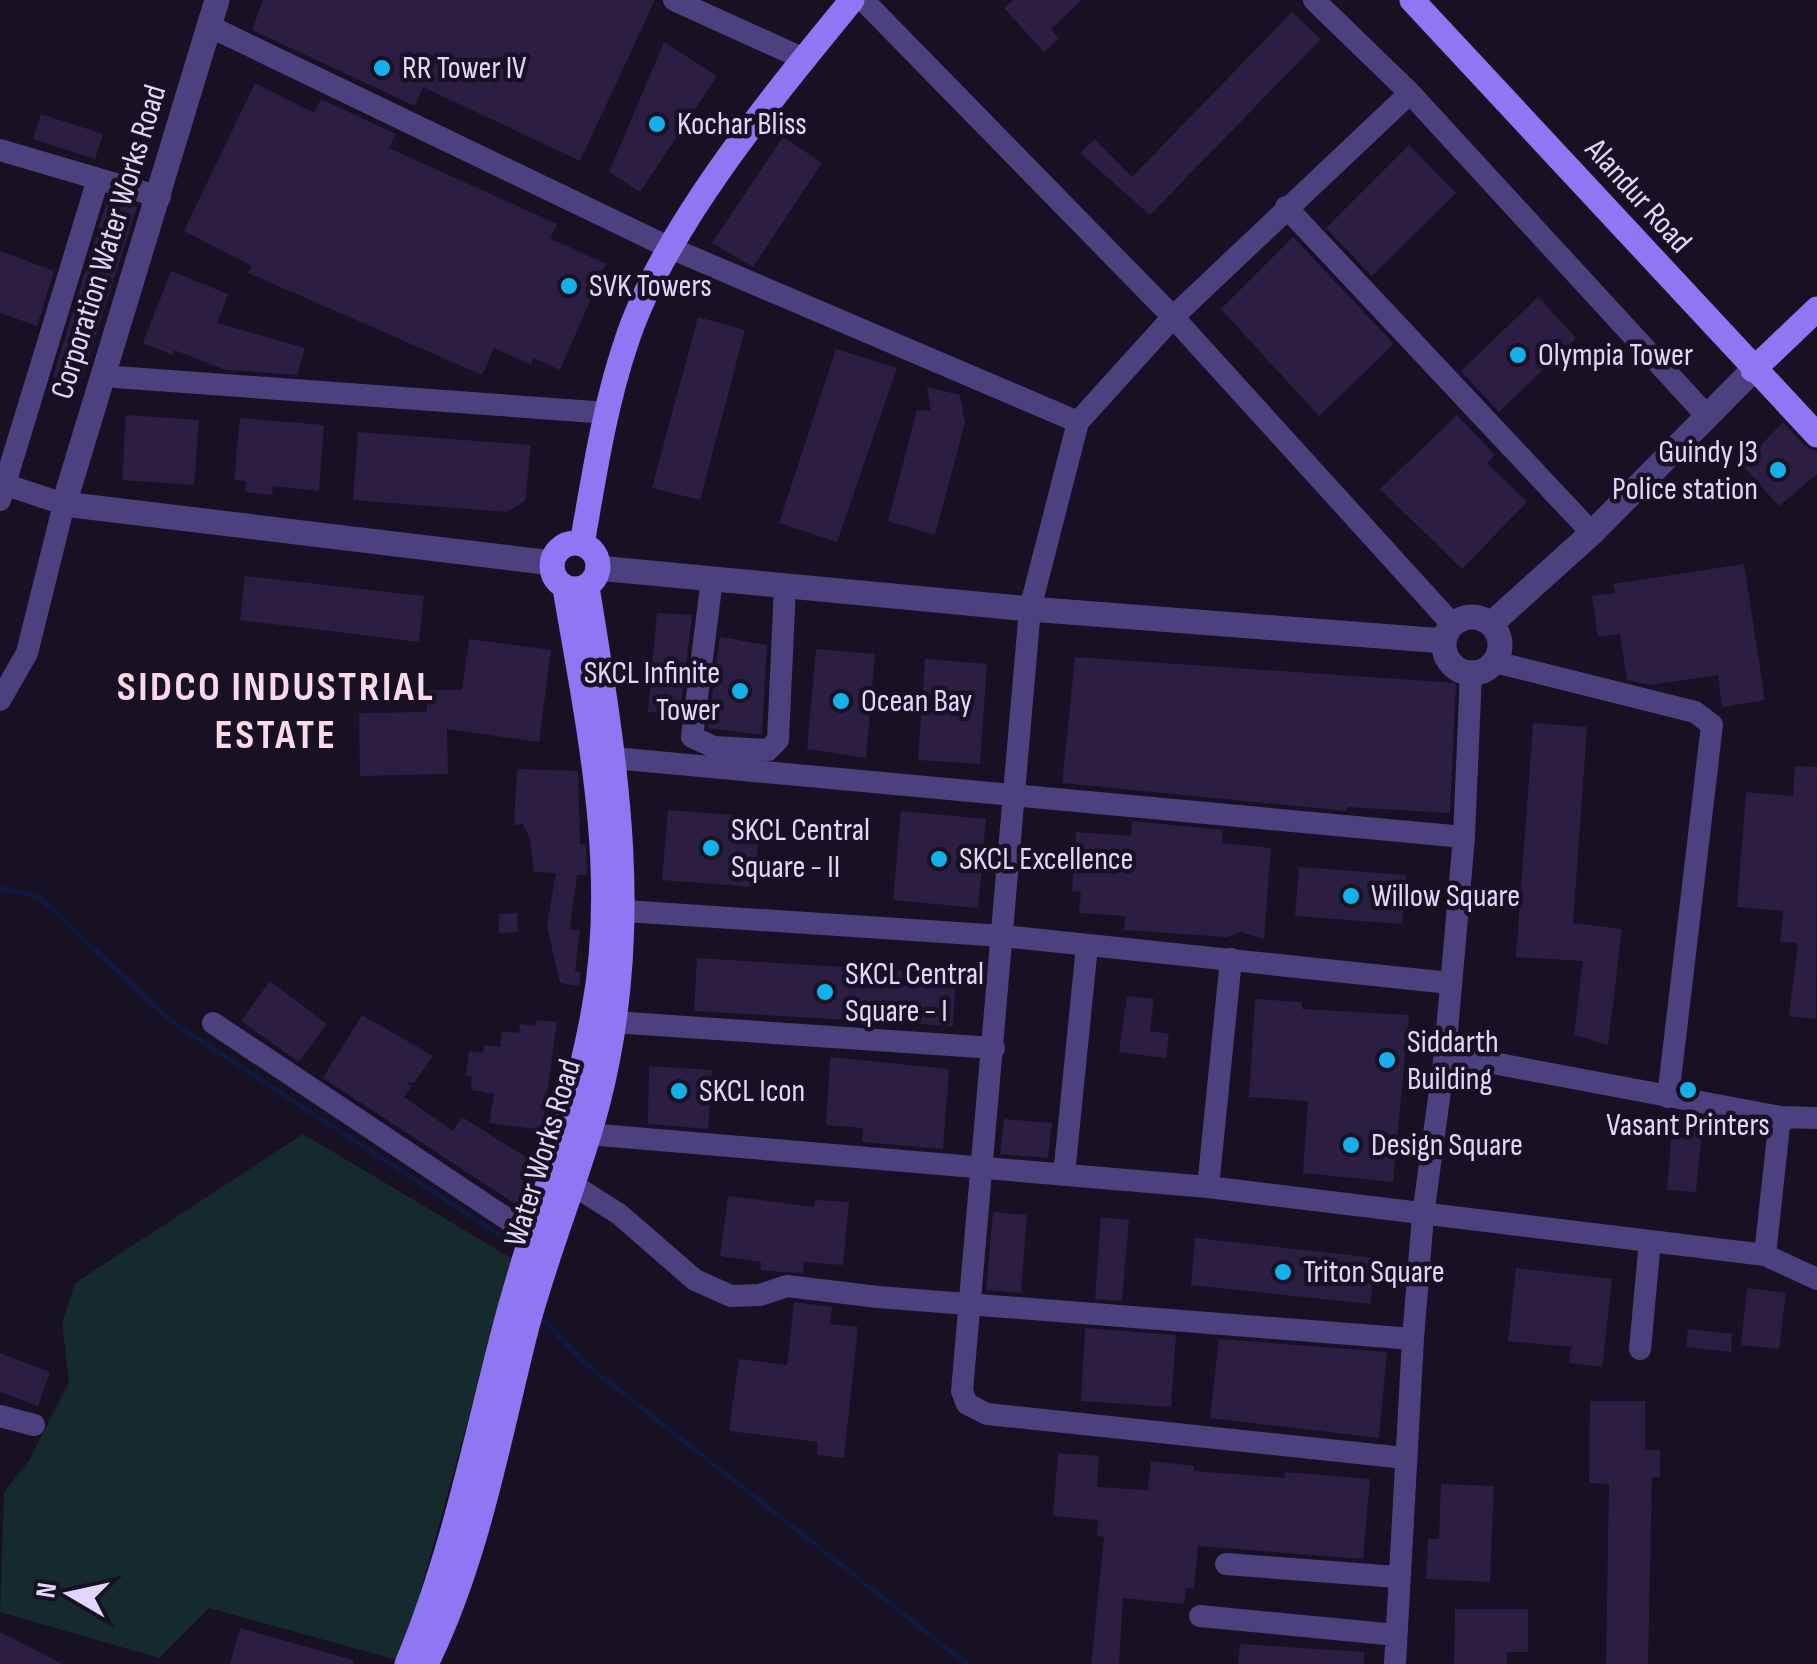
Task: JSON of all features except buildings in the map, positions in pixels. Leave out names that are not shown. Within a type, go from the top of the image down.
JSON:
[{"type":"main road","points":[[582,544],[626,341],[668,246],[804,59],[852,0]]},
{"type":"main road","name":"Alandur Road","points":[[1412,0],[1752,370],[1817,435]]},
{"type":"main road","points":[[1752,370],[1817,309]]},
{"type":"main road","points":[[582,544],[594,553],[583,581],[554,578],[552,564],[562,546],[582,544]]},
{"type":"main road","name":"Water Works Road","points":[[561,1177],[595,1008],[613,866],[614,758],[583,581]]},
{"type":"main road","name":"Water Works Road","points":[[426,1664],[452,1601],[478,1518],[536,1242],[561,1177],[588,1134],[613,1022],[625,912],[595,763],[583,581]]},
{"type":"main road","name":"Water Works Road","points":[[406,1664],[432,1606],[530,1273]]},
{"type":"street","name":"Corporation Water Works Road","points":[[64,504],[217,0]]},
{"type":"street","points":[[674,0],[804,59]]},
{"type":"street","points":[[863,0],[1172,317],[1448,633],[1448,660],[1471,674]]},
{"type":"street","points":[[1314,0],[1410,94],[1706,416]]},
{"type":"street","points":[[209,26],[668,246],[1078,422]]},
{"type":"street","points":[[1405,1458],[976,1411],[962,1391],[1030,609],[1078,422],[1172,317],[1286,206],[1410,94]]},
{"type":"street","points":[[0,150],[160,197]]},
{"type":"street","points":[[98,179],[2,489],[64,504],[552,564]]},
{"type":"street","points":[[1286,206],[1592,533]]},
{"type":"street","points":[[1491,624],[1592,533],[1752,370]]},
{"type":"street","points":[[102,376],[608,412]]},
{"type":"street","points":[[0,700],[27,654],[64,504]]},
{"type":"street","points":[[712,579],[692,736],[714,747],[768,750],[778,740],[786,586]]},
{"type":"street","points":[[583,581],[712,579],[1030,609],[1448,633],[1470,616],[1491,624],[1500,644],[1495,662]]},
{"type":"street","points":[[1471,674],[1495,662],[1695,712],[1712,726],[1668,1097]]},
{"type":"street","points":[[1395,1664],[1396,1578],[1412,1338],[1423,1216],[1445,1054],[1464,837],[1471,674]]},
{"type":"street","points":[[614,758],[1464,837]]},
{"type":"street","points":[[625,912],[1003,936],[1450,983]]},
{"type":"street","points":[[1064,1175],[1088,946]]},
{"type":"street","points":[[1208,1187],[1231,959]]},
{"type":"street","points":[[613,1022],[994,1048]]},
{"type":"street","points":[[213,1023],[536,1242]]},
{"type":"street","points":[[1445,1054],[1780,1117],[1817,1118]]},
{"type":"street","points":[[1765,1255],[1780,1117]]},
{"type":"street","points":[[588,1134],[1208,1187],[1765,1255],[1817,1279]]},
{"type":"street","points":[[561,1177],[619,1214],[695,1280],[731,1296],[760,1295],[786,1286],[1412,1338]]},
{"type":"street","points":[[1640,1350],[1650,1241]]},
{"type":"street","points":[[0,1416],[34,1425]]},
{"type":"street","points":[[1226,1564],[1396,1578]]},
{"type":"street","points":[[1200,1616],[1396,1635]]},
{"type":"green space","points":[[303,1134],[513,1259],[401,1661],[209,1608],[159,1658],[0,1612],[4,1492],[30,1459],[69,1382],[62,1323],[75,1283]]},
{"type":"waterway","points":[[0,888],[39,897],[172,1022],[521,1249]]},
{"type":"waterway","points":[[539,1316],[586,1364],[967,1664]]},
{"type":"place","name":"RR Tower IV","points":[[382,68]]},
{"type":"place","name":"Kochar Bliss","points":[[657,124]]},
{"type":"place","name":"SVK Towers","points":[[569,286]]},
{"type":"place","name":"Olympia Tower","points":[[1518,355]]},
{"type":"place","name":"Guindy J3 Police station","points":[[1778,470]]},
{"type":"place","name":"SKCL Infinite Tower","points":[[740,691]]},
{"type":"place","name":"Ocean Bay","points":[[841,701]]},
{"type":"place","name":"SKCL Central Square - II","points":[[711,848]]},
{"type":"place","name":"SKCL Excellence","points":[[939,859]]},
{"type":"place","name":"Willow Square","points":[[1351,896]]},
{"type":"place","name":"SKCL Central Square - I","points":[[825,992]]},
{"type":"place","name":"Siddarth Building","points":[[1387,1060]]},
{"type":"place","name":"Vasant Printers","points":[[1688,1090]]},
{"type":"place","name":"SKCL Icon","points":[[679,1091]]},
{"type":"place","name":"Design Square","points":[[1351,1145]]},
{"type":"place","name":"Triton Square","points":[[1283,1272]]},
{"type":"district","name":"SIDCO INDUSTRIAL ESTATE","points":[[276,711]]}]
